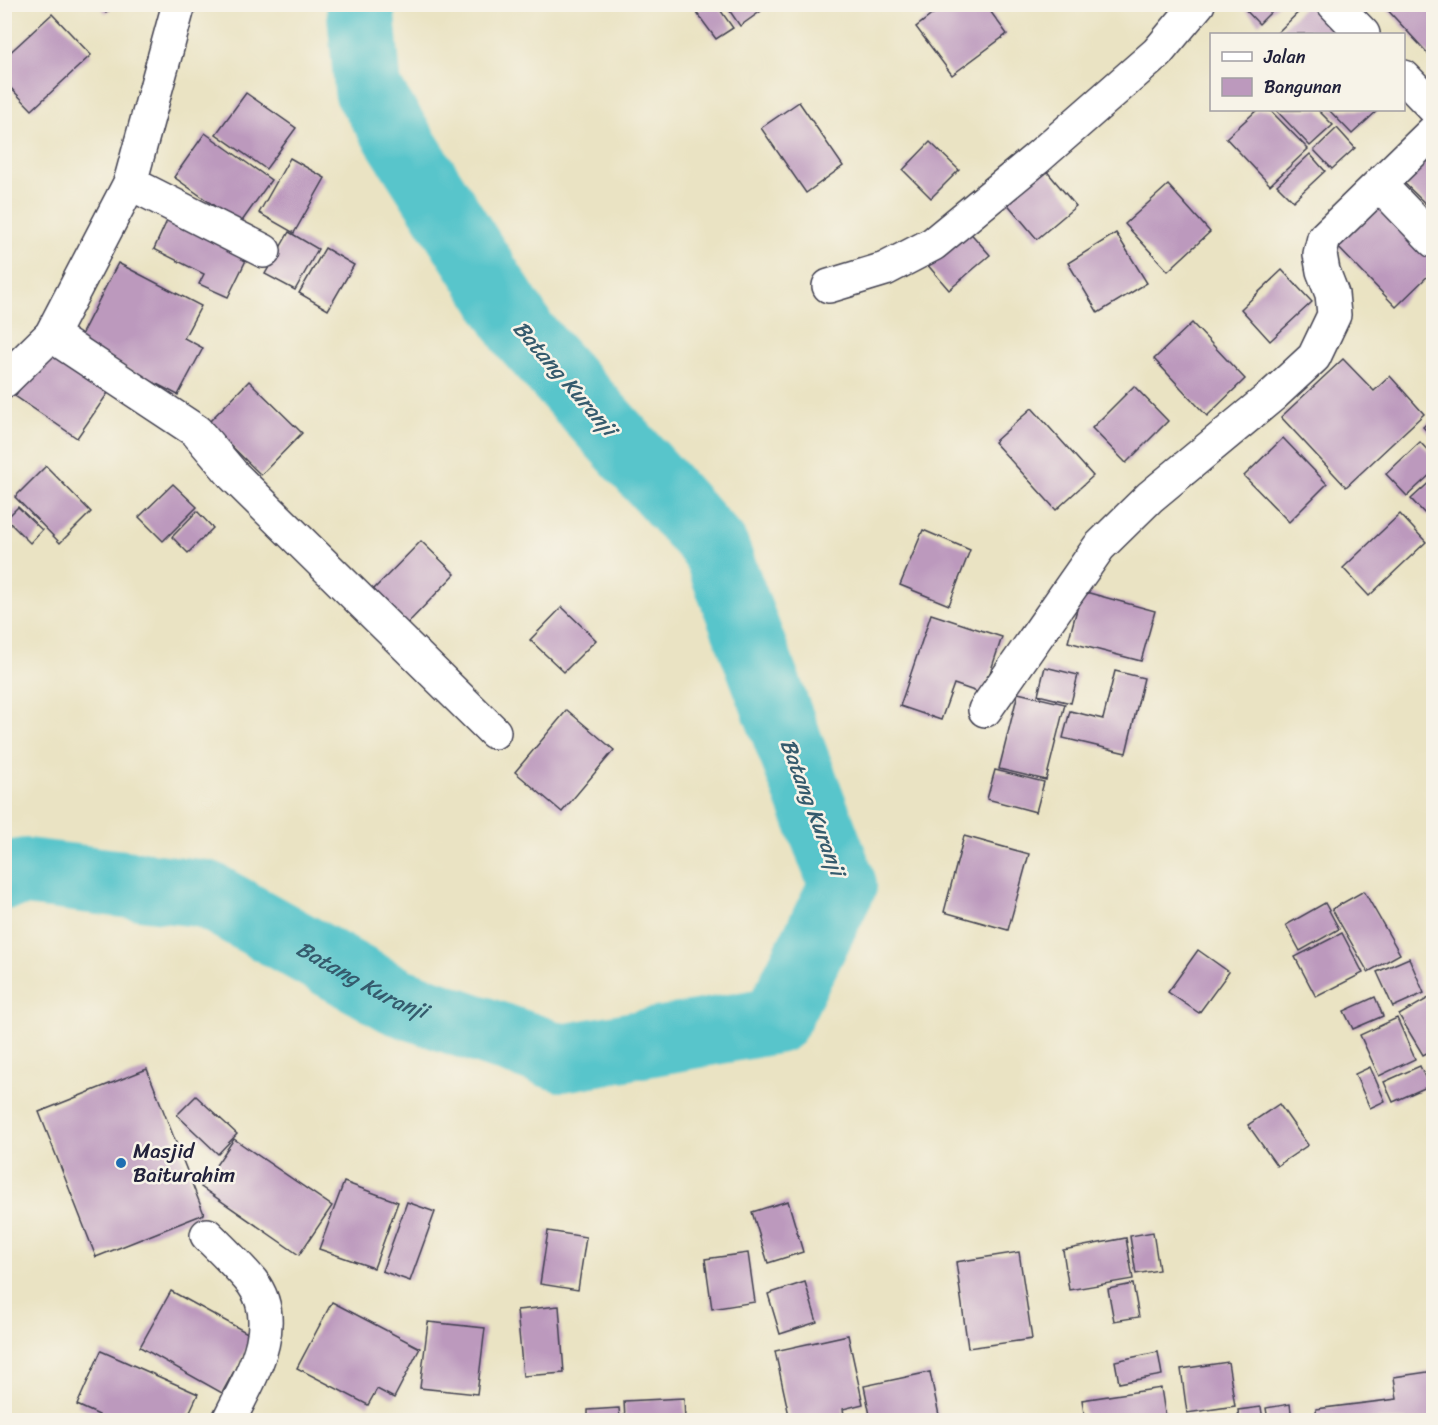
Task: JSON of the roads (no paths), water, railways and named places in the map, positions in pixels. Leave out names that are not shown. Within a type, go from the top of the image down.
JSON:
[{"type":"street","points":[[4,381],[51,335],[130,183],[179,4]]},
{"type":"street","points":[[829,286],[885,269],[933,244],[1036,159],[1157,53],[1198,4]]},
{"type":"street","points":[[1334,4],[1362,33]]},
{"type":"street","points":[[1405,78],[1434,108]]},
{"type":"street","points":[[985,710],[1099,547],[1150,497],[1273,395],[1314,357],[1334,315],[1332,294],[1323,271],[1320,254],[1324,238],[1434,131]]},
{"type":"street","points":[[130,183],[264,251]]},
{"type":"street","points":[[1380,185],[1434,241]]},
{"type":"street","points":[[51,335],[196,431],[234,476],[494,732]]},
{"type":"street","points":[[207,1235],[253,1284],[264,1307],[264,1339],[253,1371],[229,1420]]},
{"type":"waterway","name":"Batang Kuranji","points":[[4,876],[26,872],[206,894],[397,1001],[562,1058],[776,1020],[843,885],[715,548],[524,335],[368,90],[360,4]]},
{"type":"place","name":"Masjid Baiturahim","points":[[121,1163]]}]
